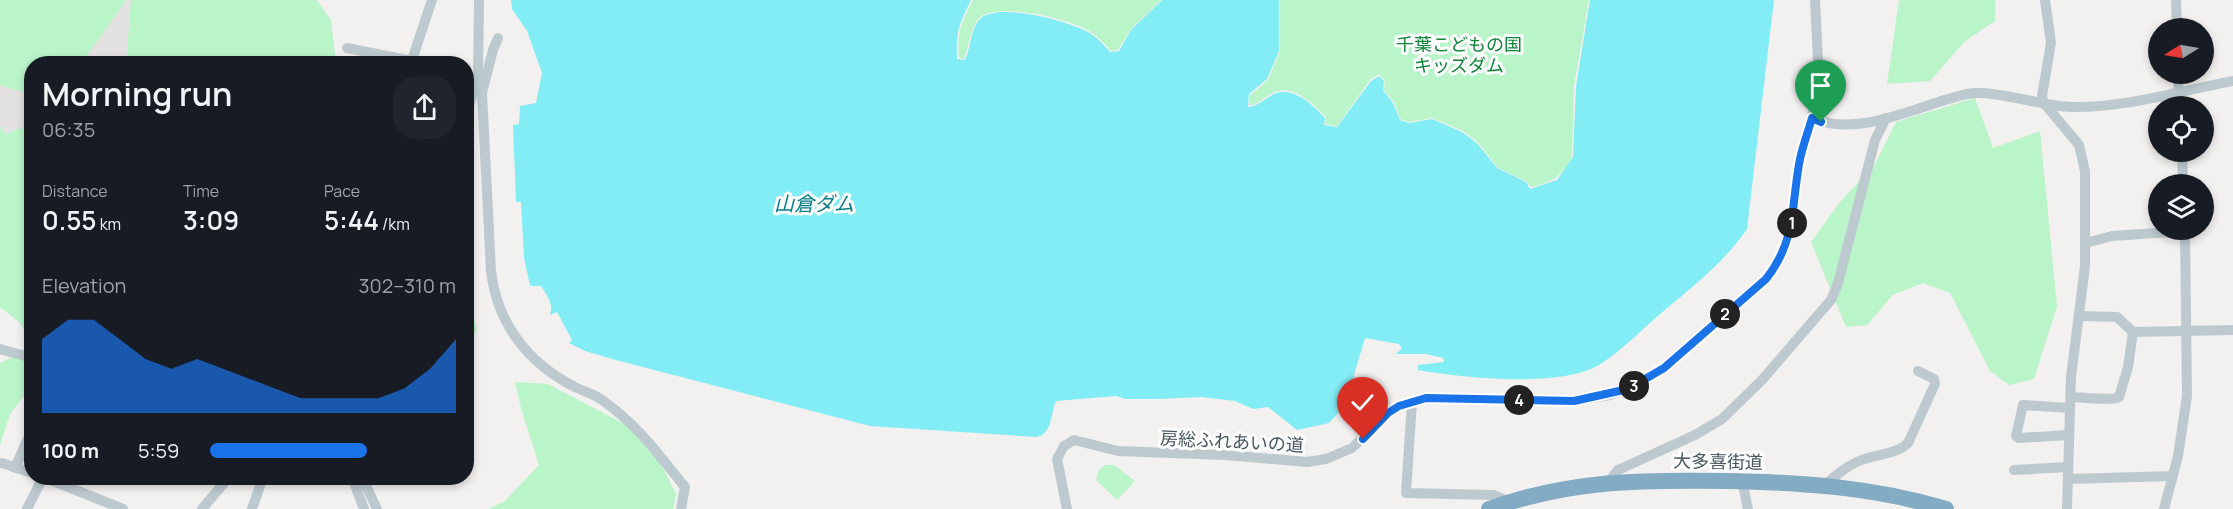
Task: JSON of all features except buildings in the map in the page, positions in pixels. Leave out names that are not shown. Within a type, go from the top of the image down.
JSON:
[{"type":"highway","name":"大多喜街道","points":[[1489,509],[1544,492],[1609,481],[1742,481],[1824,486],[1914,505],[1946,509]]},
{"type":"street","points":[[414,56],[432,0]]},
{"type":"street","points":[[474,90],[478,78],[479,0]]},
{"type":"street","name":"房総ふれあいの道","points":[[1067,509],[1057,459],[1064,446],[1074,440],[1118,451],[1225,455],[1307,462],[1326,459],[1352,448],[1388,413],[1426,398],[1592,399],[1628,389],[1664,368],[1766,279],[1775,267],[1790,234],[1800,158],[1812,118],[1819,82],[1815,0]]},
{"type":"street","points":[[2045,0],[2051,43],[2043,83],[2044,103],[2083,153],[2086,243],[2070,403],[2067,509]]},
{"type":"street","points":[[2176,0],[2177,18]]},
{"type":"street","points":[[498,38],[482,93],[494,296],[512,333],[555,375],[601,399],[647,437],[685,487],[681,509]]},
{"type":"street","points":[[347,48],[384,56]]},
{"type":"street","points":[[1812,118],[1842,124],[1886,118],[1976,93],[2068,107],[2102,106],[2233,81]]},
{"type":"street","points":[[2179,84],[2179,96]]},
{"type":"street","points":[[1609,481],[1618,470],[1695,435],[1722,419],[1762,380],[1831,300],[1875,140],[1886,118]]},
{"type":"street","points":[[2086,243],[2112,236],[2148,233]]},
{"type":"street","points":[[2164,509],[2173,476],[2187,396],[2186,240]]},
{"type":"street","points":[[2080,316],[2117,317],[2133,332],[2233,330]]},
{"type":"street","points":[[2069,435],[2019,438],[2016,436],[2023,405],[2070,403],[2097,396],[2115,399],[2120,397],[2133,332]]},
{"type":"street","points":[[0,349],[24,356]]},
{"type":"street","points":[[1824,486],[1858,461],[1902,449],[1908,443],[1935,384],[1934,379],[1918,371]]},
{"type":"street","points":[[1412,402],[1406,493],[1494,495],[1510,502]]},
{"type":"street","points":[[15,468],[24,447]]},
{"type":"street","points":[[2,463],[24,471]]},
{"type":"street","points":[[2014,470],[2068,467]]},
{"type":"street","points":[[2068,479],[2173,476]]},
{"type":"street","points":[[1742,481],[1748,509]]},
{"type":"street","points":[[27,509],[39,485]]},
{"type":"street","points":[[63,485],[123,509]]},
{"type":"street","points":[[202,509],[222,485]]},
{"type":"street","points":[[252,509],[260,485]]},
{"type":"street","points":[[355,485],[364,509]]},
{"type":"street","points":[[366,485],[376,509]]},
{"type":"shaded area","points":[[0,0],[131,0],[127,56],[24,56],[24,127],[5,134],[0,126]]},
{"type":"green space","points":[[0,0],[124,0],[125,2],[87,56],[24,56],[24,93],[0,85]]},
{"type":"green space","points":[[131,0],[317,0],[331,20],[335,56],[127,56]]},
{"type":"green space","points":[[973,0],[1161,0],[1131,29],[1118,50],[1111,51],[1086,29],[1047,16],[1014,11],[986,14],[976,23],[964,59],[959,58],[959,33]]},
{"type":"green space","name":"千葉こどもの国 キッズダム","points":[[1280,0],[1589,0],[1574,86],[1572,157],[1556,178],[1531,187],[1526,181],[1498,168],[1479,143],[1463,131],[1432,118],[1409,122],[1400,119],[1394,102],[1384,90],[1385,81],[1379,74],[1370,80],[1337,126],[1325,124],[1326,117],[1316,107],[1303,97],[1289,91],[1275,92],[1249,105],[1250,95],[1268,80],[1280,51]]},
{"type":"green space","points":[[1899,0],[1995,0],[1995,21],[1964,42],[1930,81],[1887,84]]},
{"type":"green space","points":[[1975,98],[1993,148],[2040,131],[2057,306],[2034,379],[2009,385],[1990,371],[1950,293],[1923,283],[1893,295],[1867,325],[1846,327],[1811,242],[1840,202],[1875,164],[1896,122]]},
{"type":"green space","points":[[0,126],[5,134],[24,127],[24,330],[20,323],[0,307]]},
{"type":"green space","points":[[24,351],[24,396],[10,414],[0,445],[0,363]]},
{"type":"green space","points":[[515,382],[548,384],[647,436],[676,494],[673,509],[489,509],[505,501],[539,465]]},
{"type":"green space","points":[[1105,465],[1114,465],[1135,481],[1117,500],[1096,480],[1099,470]]},
{"type":"water","name":"山倉ダム","points":[[511,0],[971,0],[961,22],[957,41],[957,59],[965,60],[978,21],[986,15],[999,12],[1030,14],[1077,27],[1093,35],[1110,52],[1119,51],[1131,30],[1162,0],[1279,0],[1279,51],[1267,79],[1249,94],[1248,107],[1259,104],[1274,94],[1288,92],[1314,107],[1325,118],[1324,125],[1337,127],[1371,81],[1379,76],[1384,81],[1383,90],[1393,103],[1400,120],[1409,123],[1432,119],[1462,132],[1478,144],[1497,168],[1526,182],[1530,189],[1557,180],[1573,157],[1576,86],[1590,0],[1774,0],[1747,229],[1710,272],[1599,365],[1560,377],[1536,379],[1459,376],[1418,370],[1418,365],[1444,362],[1443,358],[1426,354],[1396,354],[1402,348],[1399,344],[1365,338],[1354,375],[1351,399],[1329,423],[1297,430],[1268,407],[1253,409],[1235,401],[1202,397],[1125,399],[1116,396],[1056,401],[1048,428],[1036,437],[870,426],[612,359],[585,351],[569,343],[572,340],[557,312],[550,315],[548,296],[541,286],[530,286],[524,258],[521,202],[516,202],[513,125],[519,124],[520,106],[536,103],[542,73],[527,31],[512,9]]},
{"type":"route","points":[[1363,439],[1388,413],[1399,406],[1426,398],[1574,401],[1592,399],[1628,389],[1664,368],[1766,279],[1775,267],[1784,252],[1790,234],[1800,158],[1812,118],[1821,122]]}]
